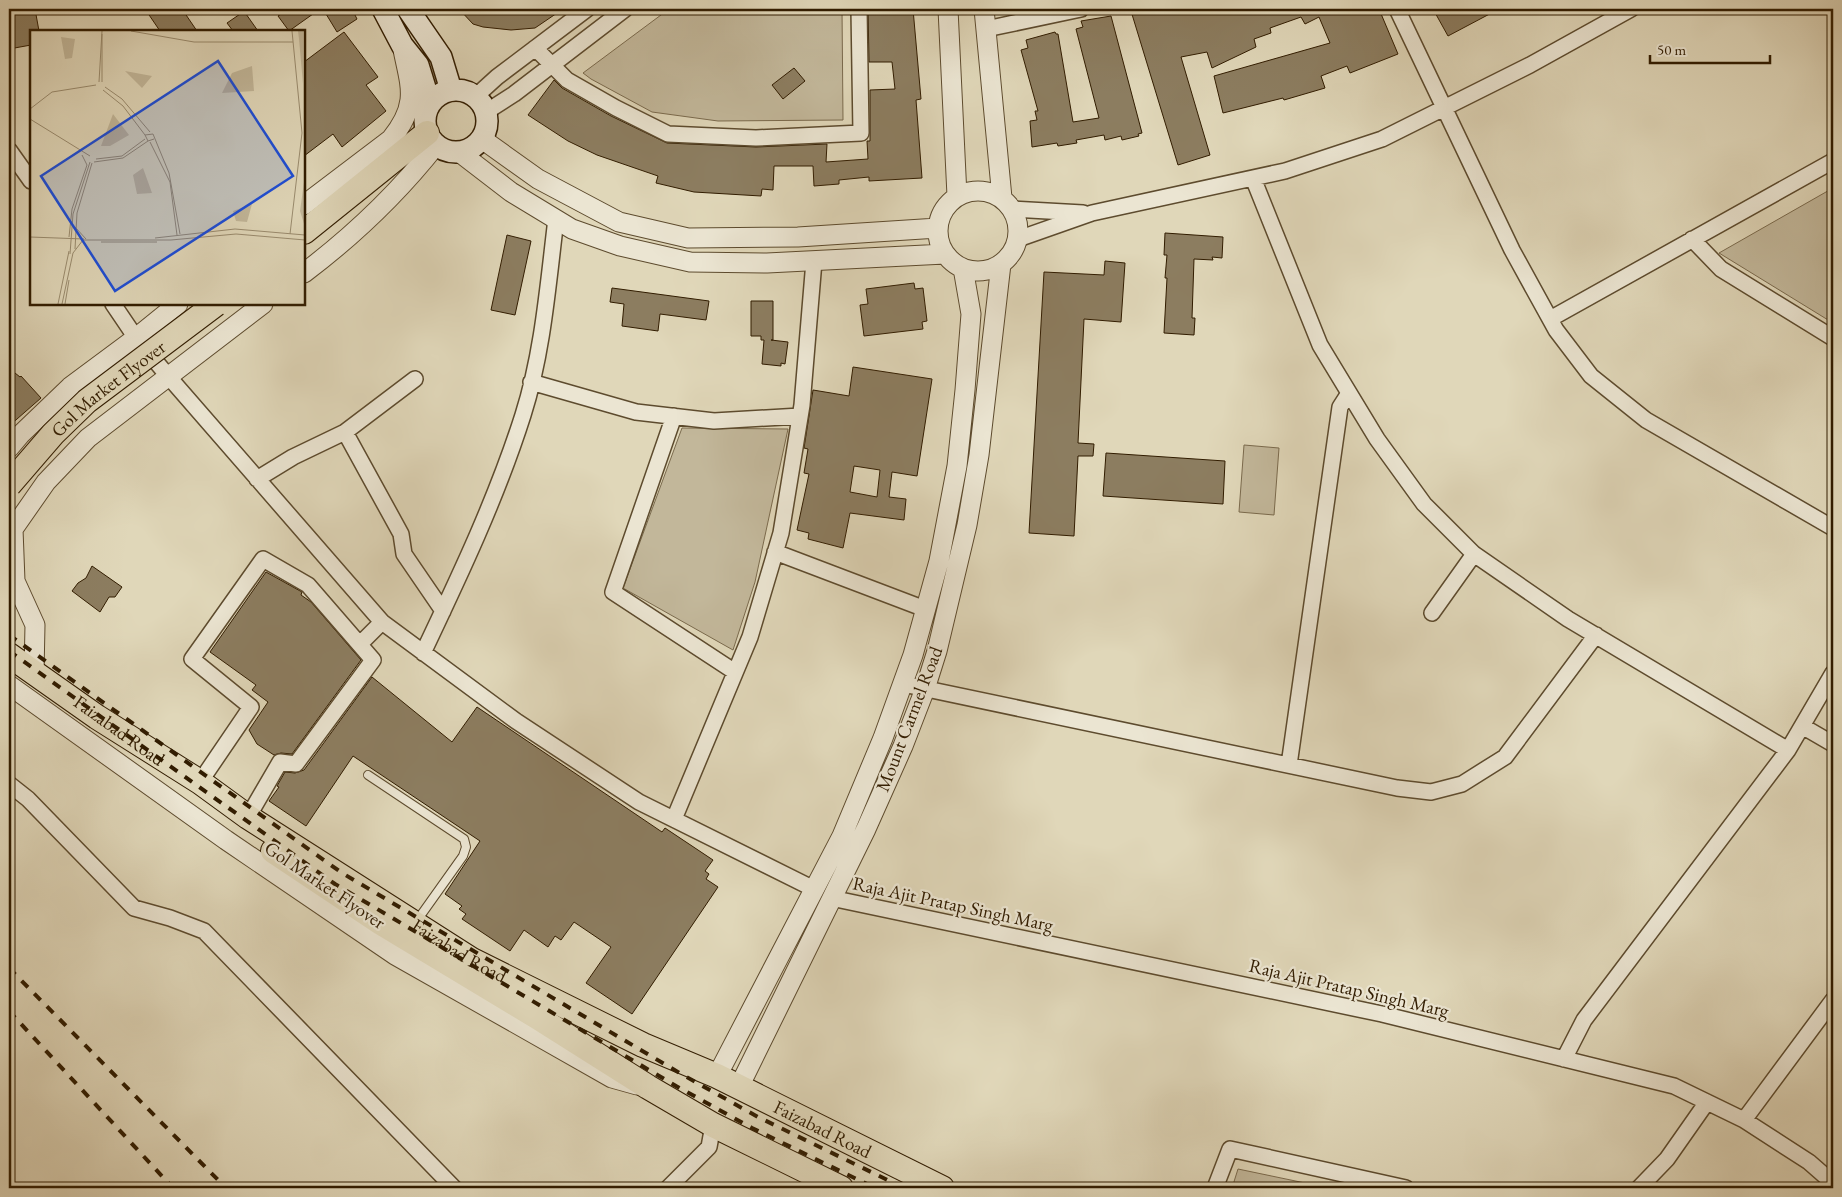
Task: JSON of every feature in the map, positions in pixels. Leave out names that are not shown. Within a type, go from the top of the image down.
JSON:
[{"type":"main road","points":[[383,9],[402,45],[418,65],[430,104]]},
{"type":"main road","points":[[408,9],[441,56],[451,90]]},
{"type":"main road","points":[[451,90],[467,92],[481,104],[488,121],[482,138],[468,150],[451,152],[432,139],[425,122],[430,104],[443,93],[451,90]]},
{"type":"main road","points":[[305,231],[406,151],[432,139]]},
{"type":"main road","name":"Gol Market Flyover","points":[[9,485],[53,434],[87,401],[215,305]]},
{"type":"main road","name":"Faizabad Road","points":[[9,655],[98,717],[200,782],[248,817],[472,960],[643,1045],[717,1076],[942,1188]]},
{"type":"main road","name":"Gol Market Flyover","points":[[9,672],[32,682],[76,708],[299,870],[381,923],[648,1087]]},
{"type":"main road","name":"Faizabad Road","points":[[648,1087],[713,1125],[841,1188]]},
{"type":"street","points":[[481,104],[535,48],[587,9]]},
{"type":"street","points":[[481,104],[514,94],[625,9]]},
{"type":"street","points":[[535,48],[567,80],[616,108],[668,134],[756,138],[861,133],[859,9]]},
{"type":"street","points":[[948,9],[957,196]]},
{"type":"street","points":[[984,9],[1007,204],[1018,225],[1018,239],[1012,254],[1001,264],[982,271],[962,268],[945,254],[940,243],[938,228],[944,210],[957,196],[972,191],[988,192],[1007,204],[1092,213]]},
{"type":"street","points":[[986,29],[1081,9]]},
{"type":"street","points":[[1397,9],[1446,107],[1512,250],[1556,330],[1591,376],[1646,420],[1833,528]]},
{"type":"street","points":[[1018,239],[1092,213],[1284,171],[1382,139],[1530,65],[1630,9]]},
{"type":"street","points":[[305,204],[392,139],[402,126],[408,113],[411,92],[402,45]]},
{"type":"street","points":[[482,138],[538,179],[619,222],[688,238],[798,237],[938,228]]},
{"type":"street","points":[[305,272],[334,250],[382,206],[413,174],[432,139]]},
{"type":"street","points":[[9,150],[30,180]]},
{"type":"street","points":[[459,152],[511,192],[572,229],[620,246],[690,262],[767,263],[945,254]]},
{"type":"street","points":[[1550,319],[1833,160]]},
{"type":"street","points":[[1253,178],[1320,345],[1377,439],[1424,504],[1474,554],[1568,619],[1788,750]]},
{"type":"street","points":[[423,653],[482,527],[524,414],[542,337],[556,220]]},
{"type":"street","points":[[1692,239],[1721,269],[1833,338]]},
{"type":"street","points":[[674,819],[750,637],[781,533],[800,416],[814,261]]},
{"type":"street","name":"Mount Carmel Road","points":[[739,1088],[866,828],[903,746],[925,689],[951,596],[979,455],[1001,264]]},
{"type":"street","points":[[717,1076],[842,836],[884,738],[913,655],[939,562],[957,466],[970,314],[962,268]]},
{"type":"street","points":[[114,305],[136,338],[168,376],[382,622],[516,721],[639,802],[814,889]]},
{"type":"street","points":[[9,448],[70,387],[177,305]]},
{"type":"street","points":[[34,673],[35,625],[15,581],[11,532],[46,482],[88,438],[262,305]]},
{"type":"street","points":[[257,478],[293,457],[345,432],[415,379]]},
{"type":"street","points":[[531,382],[636,412],[714,421],[800,416]]},
{"type":"street","points":[[1289,765],[1340,406],[1349,393]]},
{"type":"street","points":[[674,416],[613,592],[735,672]]},
{"type":"street","points":[[345,432],[401,534],[404,554],[443,611]]},
{"type":"street","points":[[775,552],[926,609]]},
{"type":"street","points":[[1432,613],[1474,554]]},
{"type":"street","points":[[200,782],[251,707],[192,659],[263,559],[308,584],[373,660],[296,764],[280,762],[248,817]]},
{"type":"street","points":[[360,644],[382,622]]},
{"type":"street","points":[[903,684],[1396,788],[1431,792],[1462,784],[1505,757],[1596,635]]},
{"type":"street","points":[[1564,1059],[1584,1020],[1788,750],[1833,673]]},
{"type":"street","name":"Faizabad Road","points":[[9,686],[226,840],[395,954],[612,1078],[648,1087]]},
{"type":"street","points":[[1802,726],[1833,744]]},
{"type":"street","points":[[9,784],[28,799],[134,908],[170,918],[204,931],[454,1188]]},
{"type":"street","name":"Raja Ajit Pratap Singh Marg","points":[[831,898],[1382,1014],[1674,1086],[1744,1120],[1809,1162],[1833,1183]]},
{"type":"street","points":[[1744,1120],[1833,1000]]},
{"type":"street","points":[[1639,1188],[1667,1159],[1708,1102]]},
{"type":"street","points":[[668,1188],[709,1147],[713,1125]]},
{"type":"street","points":[[1215,1188],[1230,1149],[1406,1188]]},
{"type":"lane","points":[[368,775],[464,839],[466,847],[463,856],[415,924]]},
{"type":"shaded area","points":[[669,9],[842,9],[843,120],[718,121],[652,112],[583,73]]},
{"type":"shaded area","points":[[1833,188],[1833,323],[1719,253]]},
{"type":"shaded area","points":[[682,428],[788,429],[755,582],[733,650],[623,588]]},
{"type":"shaded area","points":[[1244,445],[1279,448],[1274,515],[1239,512]]},
{"type":"shaded area","points":[[1238,1169],[1329,1188],[1232,1188]]},
{"type":"building","points":[[9,9],[35,9],[39,30],[30,30],[30,45],[9,49]]},
{"type":"building","points":[[145,9],[182,9],[196,30],[159,30]]},
{"type":"building","points":[[289,9],[320,9],[290,30],[288,30],[278,16]]},
{"type":"building","points":[[323,9],[352,9],[357,19],[337,32]]},
{"type":"building","points":[[459,9],[563,9],[535,28],[511,30],[473,24]]},
{"type":"building","points":[[868,9],[913,9],[921,99],[916,100],[922,178],[869,181],[869,177],[839,180],[839,184],[814,186],[813,166],[774,166],[773,190],[762,189],[761,196],[694,192],[656,183],[658,176],[597,155],[568,141],[528,115],[554,80],[562,88],[611,116],[667,143],[756,147],[827,144],[826,162],[868,159],[867,141],[870,141],[870,90],[895,89],[892,62],[869,62]]},
{"type":"building","points":[[1140,9],[1379,9],[1398,54],[1350,73],[1347,66],[1321,76],[1325,88],[1284,100],[1283,98],[1223,113],[1214,76],[1330,43],[1319,17],[1305,24],[1301,17],[1270,28],[1271,33],[1254,39],[1256,47],[1212,68],[1207,52],[1181,57],[1210,155],[1178,165],[1131,11]]},
{"type":"building","points":[[1433,9],[1499,9],[1448,36]]},
{"type":"building","points":[[243,12],[257,30],[232,30],[227,23]]},
{"type":"building","points":[[1111,16],[1142,133],[1138,134],[1139,136],[1122,140],[1121,136],[1105,140],[1104,135],[1076,140],[1077,143],[1058,146],[1057,143],[1032,147],[1030,121],[1037,120],[1035,111],[1038,111],[1021,50],[1028,48],[1026,40],[1055,32],[1058,34],[1073,122],[1099,118],[1076,29],[1083,27],[1081,21]]},
{"type":"building","points":[[344,32],[378,77],[366,85],[386,111],[342,147],[333,134],[305,155],[305,61]]},
{"type":"building","points":[[794,68],[805,81],[783,99],[772,85]]},
{"type":"building","points":[[1165,233],[1223,237],[1222,258],[1212,257],[1213,260],[1194,259],[1192,318],[1195,318],[1194,335],[1164,333],[1167,278],[1165,278],[1167,255],[1164,255]]},
{"type":"building","points":[[507,235],[531,241],[515,315],[491,310]]},
{"type":"building","points":[[1105,261],[1125,263],[1121,322],[1084,319],[1078,443],[1094,444],[1093,456],[1078,456],[1074,536],[1029,533],[1044,272],[1104,275]]},
{"type":"building","points":[[914,283],[915,289],[923,288],[927,321],[922,322],[923,329],[864,336],[860,305],[868,304],[866,289]]},
{"type":"building","points":[[612,288],[709,301],[706,320],[660,314],[658,331],[622,326],[624,304],[610,302]]},
{"type":"building","points":[[751,301],[773,301],[773,340],[771,340],[788,342],[785,364],[781,363],[781,366],[762,364],[764,340],[761,340],[761,336],[751,336]]},
{"type":"building","points":[[853,367],[932,379],[917,476],[892,472],[889,497],[906,499],[904,520],[850,513],[843,548],[808,539],[809,533],[797,530],[809,474],[804,473],[808,449],[804,448],[813,390],[849,396]],"holes":[[[854,466],[880,470],[877,497],[850,492]]]},
{"type":"building","points":[[15,373],[21,376],[41,398],[9,426],[9,379]]},
{"type":"building","points":[[1106,453],[1225,461],[1223,504],[1103,496]]},
{"type":"building","points":[[92,566],[122,587],[115,597],[109,597],[100,612],[72,591],[78,583],[86,578]]},
{"type":"building","points":[[266,572],[302,592],[301,595],[311,602],[361,660],[292,754],[281,753],[274,755],[257,744],[249,730],[268,702],[252,690],[256,685],[210,652]]},
{"type":"building","points":[[372,677],[452,742],[477,707],[662,832],[665,828],[713,860],[705,871],[709,874],[706,879],[718,887],[632,1014],[586,983],[611,947],[574,922],[561,940],[555,936],[548,947],[524,930],[510,951],[462,919],[466,914],[459,909],[462,906],[445,894],[480,841],[353,756],[306,826],[269,801],[279,787],[277,786],[285,772],[295,773],[304,770]]},
{"type":"railway","points":[[9,635],[342,873],[683,1075],[758,1117],[904,1188]]},
{"type":"railway","points":[[9,651],[335,884],[676,1086],[752,1128],[875,1188]]},
{"type":"railway","points":[[9,968],[226,1188]]},
{"type":"railway","points":[[9,1011],[173,1188]]}]
